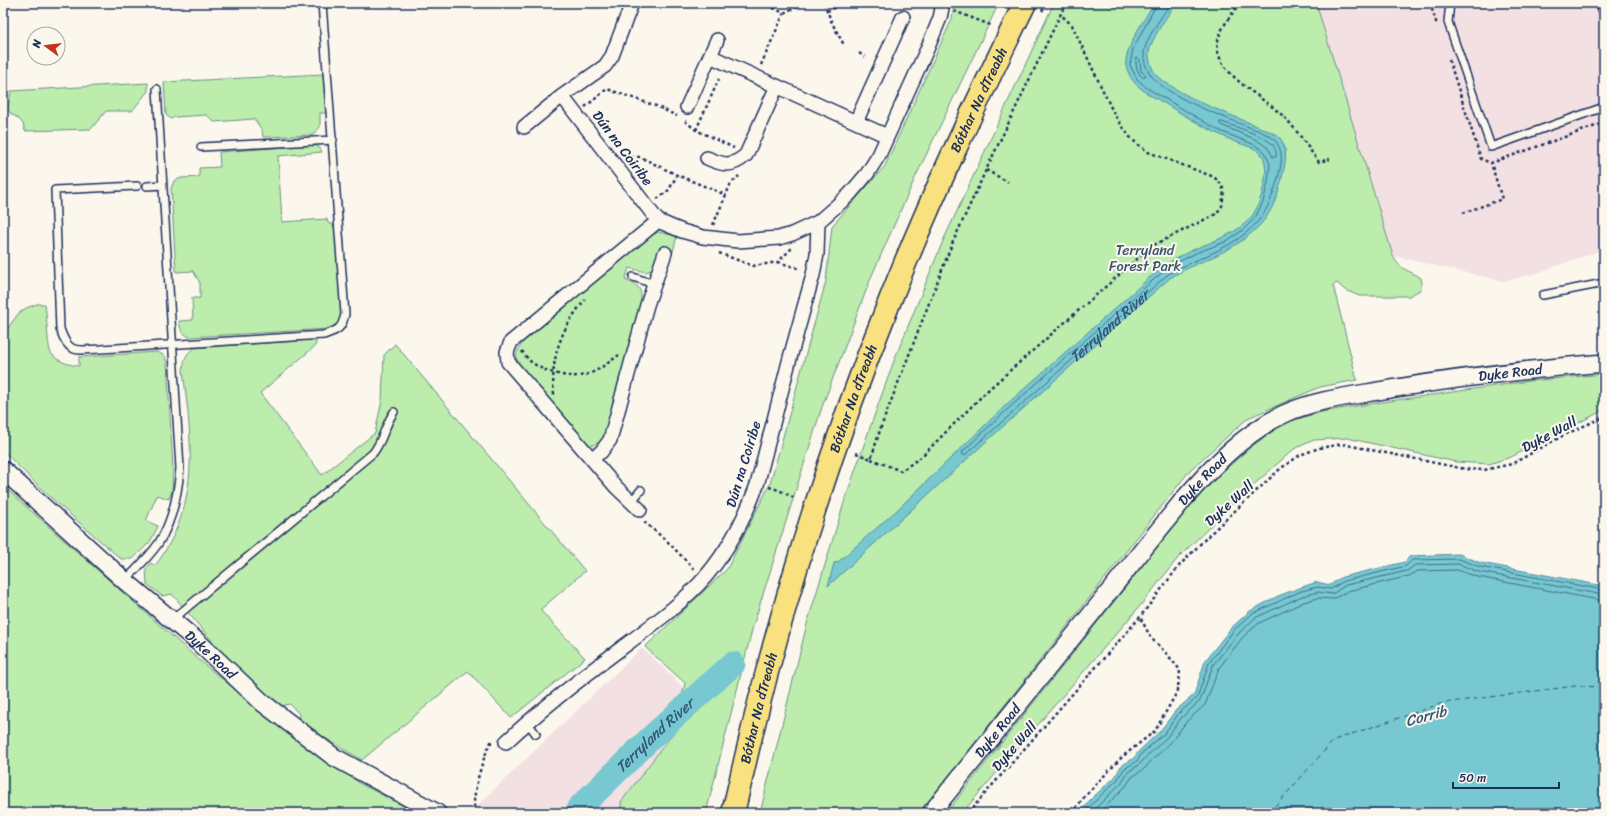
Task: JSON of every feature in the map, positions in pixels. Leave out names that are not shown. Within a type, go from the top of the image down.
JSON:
[{"type":"highway","name":"Bóthar Na dTreabh","points":[[733,813],[764,684],[786,603],[815,508],[855,391],[889,302],[960,139],[1032,10]]},
{"type":"street","points":[[524,126],[562,96],[605,66],[612,56],[632,3]]},
{"type":"street","points":[[636,506],[616,487],[590,458],[508,362],[508,352],[511,342],[658,221],[682,231],[703,237],[738,241],[778,238],[792,234],[818,222],[849,195],[867,174],[879,155],[928,47],[940,18],[942,5]]},
{"type":"street","points":[[856,122],[903,17]]},
{"type":"street","points":[[687,107],[717,40]]},
{"type":"street","points":[[710,56],[887,136]]},
{"type":"street","points":[[707,158],[729,165],[738,162],[746,155],[776,86]]},
{"type":"street","name":"Dún na Coiribe","points":[[562,96],[610,156],[658,221]]},
{"type":"street","name":"Dún na Coiribe","points":[[506,742],[527,722],[661,619],[704,577],[735,534],[757,485],[814,272],[817,254],[818,222]]},
{"type":"street","points":[[590,458],[601,452],[610,440],[635,345],[665,253]]},
{"type":"street","name":"Dyke Road","points":[[931,813],[1183,500],[1218,462],[1262,427],[1284,414],[1304,406],[1331,400],[1402,387],[1481,376],[1604,363]]},
{"type":"street","name":"Dyke Road","points":[[3,470],[125,580],[198,642],[263,702],[334,757],[437,813]]},
{"type":"lane","points":[[137,186],[55,190],[60,329],[64,342],[70,348],[78,350],[173,345],[324,335],[336,331],[342,324],[345,314],[322,3]]},
{"type":"lane","points":[[1450,3],[1448,22],[1491,147],[1604,107]]},
{"type":"lane","points":[[1600,3],[1604,15]]},
{"type":"lane","points":[[125,580],[158,544],[167,528],[179,485],[180,446],[157,89]]},
{"type":"lane","points":[[202,147],[333,140]]},
{"type":"lane","points":[[147,186],[162,185]]},
{"type":"lane","points":[[633,277],[654,284]]},
{"type":"lane","points":[[1543,295],[1604,283]]},
{"type":"lane","points":[[172,620],[373,453],[377,448],[389,418],[394,412]]},
{"type":"lane","points":[[636,506],[641,490]]},
{"type":"lane","points":[[527,722],[536,734]]},
{"type":"path","points":[[769,3],[769,6],[784,13]]},
{"type":"path","points":[[756,76],[784,13],[806,3]]},
{"type":"path","points":[[824,3],[844,45]]},
{"type":"path","points":[[827,11],[847,3]]},
{"type":"path","points":[[1032,10],[1046,3]]},
{"type":"path","points":[[871,459],[880,427],[950,252],[986,170],[1066,3]]},
{"type":"path","points":[[1240,3],[1226,23],[1218,39],[1218,52],[1223,63],[1235,78],[1285,118],[1319,162],[1330,159]]},
{"type":"path","points":[[1430,3],[1439,33]]},
{"type":"path","points":[[942,5],[992,26]]},
{"type":"path","points":[[856,453],[901,471],[921,458],[989,389],[1152,246],[1206,220],[1216,214],[1222,206],[1224,191],[1221,184],[1214,177],[1148,152],[1129,136],[1114,114],[1072,25],[1060,14]]},
{"type":"path","points":[[859,52],[865,57]]},
{"type":"path","points":[[1447,55],[1481,159],[1491,163],[1604,123]]},
{"type":"path","points":[[696,130],[718,79]]},
{"type":"path","points":[[576,113],[607,89],[656,106],[685,121],[696,130],[746,155]]},
{"type":"path","points":[[610,156],[640,157],[677,175],[726,195]]},
{"type":"path","points":[[1464,213],[1502,199],[1491,163]]},
{"type":"path","points":[[986,170],[1008,182]]},
{"type":"path","points":[[647,206],[669,190],[677,175]]},
{"type":"path","points":[[711,238],[713,222],[731,183],[740,175]]},
{"type":"path","points":[[778,262],[802,270],[814,272]]},
{"type":"path","points":[[557,401],[554,396],[553,372],[556,349],[567,325],[578,308],[587,298]]},
{"type":"path","points":[[514,340],[529,360],[541,368],[570,376],[585,375],[609,363],[625,350],[635,345]]},
{"type":"path","name":"Dyke Wall","points":[[968,813],[1140,617],[1179,566],[1209,535],[1280,469],[1300,455],[1319,448],[1342,444],[1465,469],[1484,470],[1512,464],[1564,436],[1604,417]]},
{"type":"path","points":[[757,485],[779,490],[796,499]]},
{"type":"path","points":[[636,506],[640,519],[667,541],[704,577]]},
{"type":"path","points":[[1072,813],[1084,796],[1122,757],[1155,731],[1176,694],[1180,670],[1151,638],[1140,617]]},
{"type":"path","points":[[476,813],[474,805],[478,778],[488,747],[498,732],[506,742]]},
{"type":"shaded area","points":[[1316,3],[1604,3],[1604,249],[1534,274],[1503,281],[1393,256]]},
{"type":"shaded area","points":[[642,648],[687,691],[682,726],[620,813],[482,813],[476,807]]},
{"type":"green space","points":[[954,3],[999,3],[915,178],[872,275],[822,407],[753,626],[706,813],[621,813],[621,802],[674,732],[685,683],[645,647],[727,569],[770,484],[826,281],[832,226],[885,166],[952,19]]},
{"type":"green space","name":"Terryland Forest Park","points":[[1054,3],[1316,3],[1393,256],[1399,265],[1421,278],[1422,284],[1420,290],[1409,296],[1359,296],[1345,290],[1337,283],[1333,285],[1357,380],[1320,387],[1248,418],[1191,469],[920,813],[760,813],[807,624],[842,509],[895,358],[943,241]]},
{"type":"green space","points":[[324,74],[327,113],[320,113],[320,127],[313,135],[263,137],[262,130],[254,119],[214,122],[207,115],[175,117],[171,119],[166,115],[164,82]]},
{"type":"green space","points":[[148,83],[148,91],[132,111],[106,111],[91,129],[25,131],[23,124],[18,118],[11,114],[8,109],[11,91]]},
{"type":"green space","points":[[315,145],[320,148],[322,152],[278,156],[282,222],[327,219],[327,222],[333,225],[336,232],[341,315],[339,323],[328,329],[190,337],[183,333],[179,321],[193,320],[192,298],[200,298],[200,283],[193,271],[176,272],[171,188],[174,181],[181,178],[199,177],[199,168],[220,167],[219,152]]},
{"type":"green space","points":[[658,232],[677,236],[673,252],[661,249],[653,269],[646,272],[629,268],[625,280],[638,287],[641,300],[606,435],[597,443],[585,445],[518,364],[516,357],[517,352],[523,342],[648,237]]},
{"type":"green space","points":[[37,304],[45,304],[51,353],[57,359],[64,362],[79,366],[79,357],[157,352],[165,356],[167,363],[173,468],[172,490],[169,499],[157,495],[146,521],[158,526],[150,542],[133,559],[121,559],[49,496],[3,451],[3,335],[18,314],[26,308]]},
{"type":"green space","points":[[311,340],[316,342],[314,347],[260,393],[322,475],[375,433],[382,400],[384,355],[395,344],[585,571],[540,610],[585,658],[511,718],[468,671],[362,760],[298,722],[299,714],[290,704],[280,706],[243,677],[172,594],[162,596],[147,584],[146,569],[151,563],[155,566],[170,543],[180,520],[186,496],[190,472],[190,448],[189,423],[183,371],[187,355],[194,348]]},
{"type":"green space","points":[[1604,374],[1604,410],[1511,457],[1489,464],[1456,462],[1347,438],[1314,440],[1294,449],[1241,496],[1178,558],[1140,606],[962,813],[946,813],[1193,502],[1219,475],[1252,446],[1284,423],[1321,412],[1376,403],[1529,381]]},
{"type":"green space","points":[[3,486],[199,660],[292,736],[361,784],[417,813],[3,813]]},
{"type":"water","points":[[1154,3],[1176,3],[1159,29],[1149,51],[1151,65],[1159,78],[1180,92],[1200,102],[1274,134],[1280,138],[1283,143],[1286,154],[1285,165],[1279,190],[1270,212],[1256,229],[1240,242],[1170,278],[989,439],[828,586],[834,563],[838,562],[897,510],[1007,404],[1149,278],[1165,265],[1183,255],[1233,232],[1252,216],[1259,203],[1264,186],[1266,168],[1265,161],[1260,152],[1206,128],[1152,96],[1137,85],[1129,74],[1126,66],[1128,51]]},
{"type":"water","name":"Corrib","points":[[1459,554],[1481,563],[1604,586],[1604,813],[1080,813],[1090,800],[1115,777],[1121,766],[1134,758],[1139,751],[1160,731],[1176,710],[1194,695],[1205,661],[1231,628],[1250,611],[1278,596],[1299,588],[1317,582],[1330,585],[1342,577],[1405,562],[1410,556]]},
{"type":"waterway","name":"Terryland River","points":[[579,808],[654,735],[733,664]]},
{"type":"ferry route","points":[[1269,813],[1334,740],[1443,703],[1575,686],[1604,687]]}]
